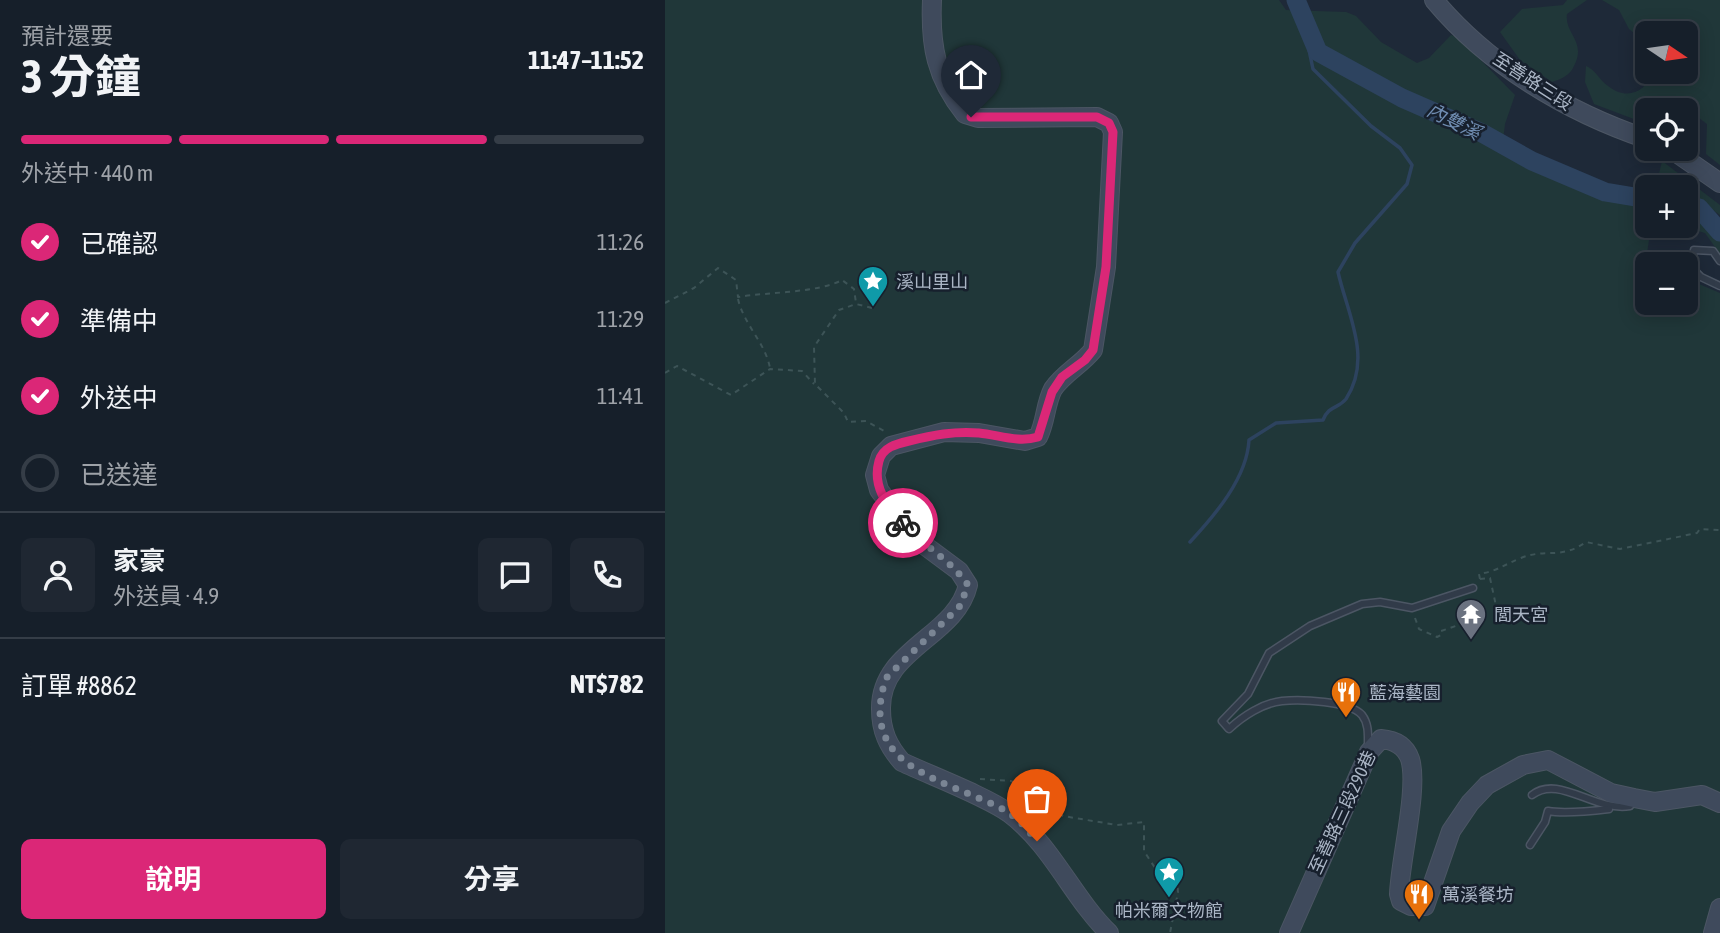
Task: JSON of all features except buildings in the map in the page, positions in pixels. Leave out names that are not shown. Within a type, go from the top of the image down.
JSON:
[{"type":"street","points":[[932,0],[930,40],[936,64],[965,114],[978,118],[1097,117],[1109,123],[1113,132],[1106,267],[1093,350],[1085,360],[1062,377],[1052,392],[1038,437],[1025,441],[979,433],[944,432],[891,446],[881,456],[875,475],[879,490],[916,539],[959,571],[968,585],[960,606],[891,670],[881,694],[881,722],[891,749],[902,762],[1008,812],[1028,830],[1109,933]]},
{"type":"street","name":"至善路三段","points":[[1434,0],[1453,23],[1519,76],[1577,109],[1635,134]]},
{"type":"street","points":[[1688,161],[1720,183]]},
{"type":"street","name":"至善路三段290巷","points":[[1289,933],[1369,752],[1381,739],[1394,740],[1409,757],[1412,770],[1399,894],[1401,901],[1411,906],[1425,906],[1451,831],[1470,803],[1487,785],[1509,771],[1536,761],[1548,761],[1611,793],[1634,799],[1655,802],[1702,795],[1720,803]]},
{"type":"street","points":[[1713,933],[1720,908]]},
{"type":"lane","points":[[1720,261],[1713,251],[1694,250],[1691,258],[1691,267],[1701,277],[1720,286]]},
{"type":"lane","points":[[1369,752],[1368,725],[1362,715],[1355,709],[1335,703],[1282,701],[1255,710],[1229,729],[1222,721],[1248,694],[1269,653],[1310,626],[1361,604],[1380,602],[1412,608],[1473,588]]},
{"type":"lane","points":[[1532,795],[1544,788],[1563,789],[1614,808]]},
{"type":"lane","points":[[1529,845],[1545,822],[1548,811],[1560,813],[1630,806],[1634,799]]},
{"type":"path","points":[[665,303],[694,288],[718,268],[736,280],[738,297],[752,335],[767,351],[770,369]]},
{"type":"path","points":[[738,297],[785,290],[826,289],[842,280],[854,289],[856,304]]},
{"type":"path","points":[[815,384],[814,347],[839,310],[856,304],[872,308]]},
{"type":"path","points":[[665,373],[677,366],[731,395],[770,369],[802,370],[844,413],[848,422],[866,421],[882,433],[892,431]]},
{"type":"path","points":[[1480,579],[1479,574],[1502,569],[1523,557],[1572,552],[1586,542],[1620,549],[1664,537],[1697,533],[1700,529],[1720,530]]},
{"type":"path","points":[[1473,588],[1473,583],[1490,578],[1498,615]]},
{"type":"path","points":[[1412,608],[1419,629],[1437,637],[1441,635],[1441,631],[1485,616]]},
{"type":"path","points":[[979,779],[1011,781],[1034,791],[1049,808],[1063,816],[1117,825],[1144,822],[1144,851],[1157,871],[1177,879],[1178,892],[1170,933]]},
{"type":"green space","points":[[665,0],[1279,0],[1286,10],[1346,12],[1356,16],[1381,42],[1417,63],[1429,58],[1451,35],[1458,37],[1515,95],[1505,124],[1502,149],[1601,197],[1635,204],[1635,238],[1649,238],[1647,252],[1635,252],[1635,315],[1698,315],[1698,284],[1720,293],[1720,933],[665,933]]},
{"type":"green space","points":[[1567,0],[1587,0],[1567,14],[1569,27],[1577,44],[1577,57],[1568,74],[1552,82],[1520,60],[1500,32],[1522,9],[1563,5]]},
{"type":"green space","points":[[1602,0],[1720,0],[1720,165],[1706,154],[1707,124],[1698,117],[1698,98],[1635,98],[1635,119],[1594,104],[1585,82],[1586,66],[1608,86],[1622,93],[1635,92],[1647,84],[1698,84],[1698,21],[1635,21],[1635,34],[1629,29],[1619,10]]},
{"type":"green space","points":[[1662,161],[1680,175],[1659,175]]},
{"type":"green space","points":[[1698,188],[1720,205],[1720,215],[1698,201]]},
{"type":"green space","points":[[1698,220],[1720,228],[1720,254],[1705,233],[1698,231]]},
{"type":"waterway","name":"內雙溪","points":[[1296,0],[1318,52],[1402,98],[1482,133],[1532,161],[1605,192],[1635,197]]},
{"type":"waterway","points":[[1190,542],[1219,508],[1236,482],[1247,454],[1249,440],[1276,423],[1323,420],[1331,409],[1346,399],[1354,383],[1358,352],[1352,319],[1338,272],[1355,243],[1407,184],[1412,165],[1400,148],[1371,126],[1313,69],[1301,12]]},
{"type":"waterway","name":"內雙溪","points":[[1698,208],[1720,232]]},
{"type":"way so far","points":[[903,523],[916,539],[959,571],[968,585],[960,606],[891,670],[886,678],[881,694],[881,722],[885,736],[902,762],[1008,812],[1037,841]]},
{"type":"place","name":"溪山里山","points":[[873,308]]},
{"type":"place","name":"閭天宮","points":[[1471,641]]},
{"type":"place","name":"藍海藝園","points":[[1346,719]]},
{"type":"place","name":"帕米爾文物館","points":[[1169,899]]},
{"type":"place","name":"萬溪餐坊","points":[[1419,921]]},
{"type":"route","points":[[903,523],[879,490],[875,475],[881,456],[891,446],[944,432],[979,433],[1025,441],[1038,437],[1052,392],[1062,377],[1085,360],[1093,350],[1095,340],[1106,267],[1113,132],[1109,123],[1097,117],[971,117]]}]
